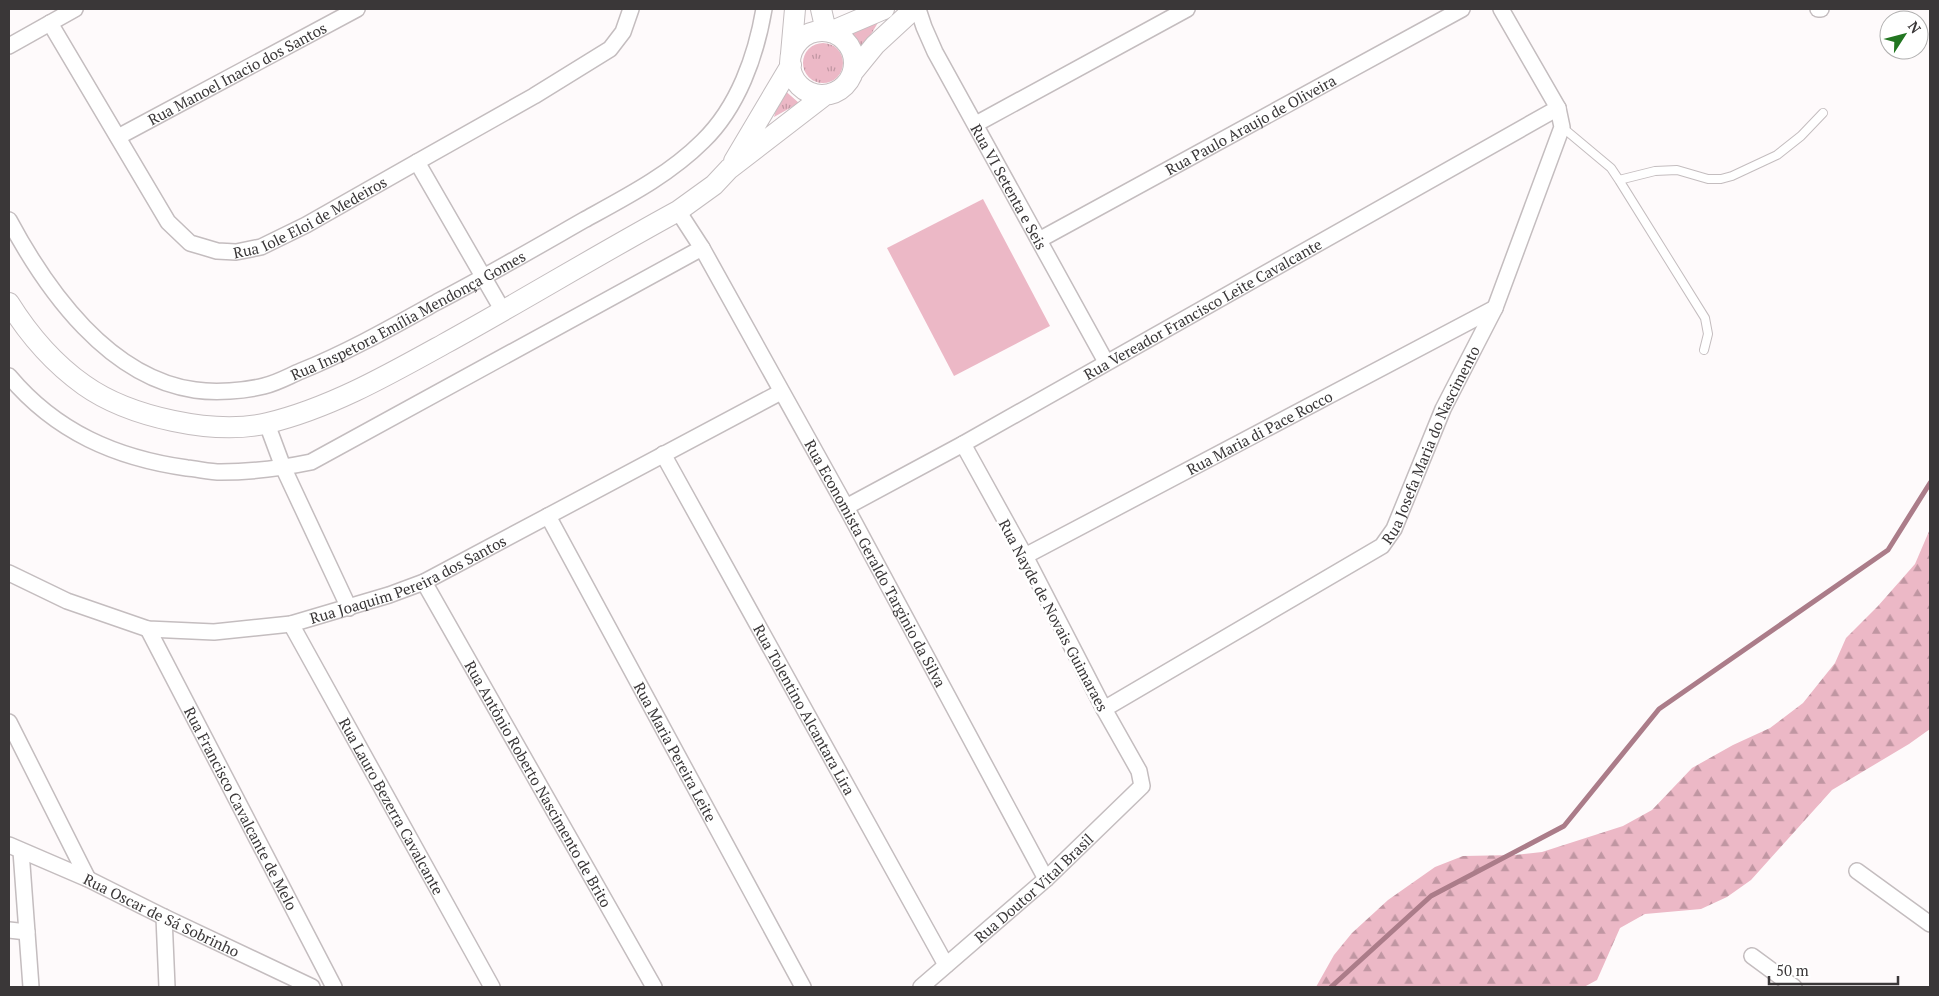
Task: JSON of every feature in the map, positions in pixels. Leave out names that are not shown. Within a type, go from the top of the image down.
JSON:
[{"type":"main road","points":[[795,9],[791,60],[792,73],[808,92],[825,95]]},
{"type":"main road","points":[[821,9],[828,32]]},
{"type":"main road","points":[[828,32],[884,9]]},
{"type":"main road","points":[[9,303],[26,331],[56,361],[85,386],[117,402],[161,418],[191,425],[231,428],[267,424],[301,413],[371,385],[678,211],[714,185],[729,169],[825,95],[843,88],[853,72],[875,45],[914,9]]},
{"type":"main road","points":[[729,169],[791,60],[797,44],[807,35],[820,31],[838,35],[850,47],[854,64],[853,72]]},
{"type":"street","points":[[9,46],[75,9]]},
{"type":"street","name":"Rua Manoel Inacio dos Santos","points":[[118,137],[357,9]]},
{"type":"street","name":"Rua Iole Eloi de Medeiros","points":[[50,23],[168,222],[190,243],[217,251],[236,252],[261,247],[306,225],[534,96],[610,49],[623,32],[630,9]]},
{"type":"street","name":"Rua Inspetora Emília Mendonça Gomes","points":[[9,220],[24,248],[54,293],[94,338],[125,362],[159,381],[196,390],[228,390],[265,386],[334,358],[484,277],[651,182],[684,159],[721,121],[742,82],[759,35],[764,9]]},
{"type":"street","name":"Rua VI Setenta e Seis","points":[[918,9],[935,52],[1106,362]]},
{"type":"street","points":[[976,124],[1187,9]]},
{"type":"street","name":"Rua Paulo Araujo de Oliveira","points":[[1039,240],[1462,9]]},
{"type":"street","points":[[1501,9],[1558,108],[1562,127]]},
{"type":"street","name":"Rua Vereador Francisco Leite Cavalcante","points":[[846,507],[963,444],[1558,108]]},
{"type":"street","name":"Rua Josefa Maria do Nascimento","points":[[1104,709],[1382,546],[1394,529],[1443,409],[1495,308],[1562,127]]},
{"type":"street","points":[[417,162],[503,311]]},
{"type":"street","points":[[9,376],[22,391],[53,419],[86,439],[154,463],[219,472],[283,467],[311,462],[702,248],[678,211]]},
{"type":"street","name":"Rua Economista Geraldo Targinio da Silva","points":[[702,248],[846,507],[1046,879]]},
{"type":"street","name":"Rua Maria di Pace Rocco","points":[[1025,556],[1495,308]]},
{"type":"street","name":"Rua Joaquim Pereira dos Santos","points":[[9,572],[67,601],[148,629],[214,632],[291,624],[349,608],[424,582],[781,392]]},
{"type":"street","points":[[267,424],[283,467],[349,608]]},
{"type":"street","name":"Rua Nayde de Novais Guimaraes","points":[[963,444],[1025,556],[1104,709],[1139,771],[1142,786]]},
{"type":"street","name":"Rua Tolentino Alcantara Lira","points":[[664,454],[946,965]]},
{"type":"street","name":"Rua Maria Pereira Leite","points":[[548,516],[803,987]]},
{"type":"street","name":"Rua Antônio Roberto Nascimento de Brito","points":[[424,582],[654,987]]},
{"type":"street","name":"Rua Lauro Bezerra Cavalcante","points":[[291,624],[492,987]]},
{"type":"street","name":"Rua Francisco Cavalcante de Melo","points":[[148,629],[334,987]]},
{"type":"street","points":[[9,722],[88,879]]},
{"type":"street","name":"Rua Doutor Vital Brasil","points":[[921,987],[1046,879],[1142,786]]},
{"type":"street","points":[[15,848],[27,932],[31,987]]},
{"type":"street","name":"Rua Oscar de Sá Sobrinho","points":[[15,848],[88,879],[295,983],[312,987]]},
{"type":"street","points":[[1857,871],[1930,924]]},
{"type":"street","points":[[164,917],[167,987]]},
{"type":"street","points":[[9,930],[27,932]]},
{"type":"street","points":[[1752,956],[1794,987]]},
{"type":"lane","points":[[1619,180],[1655,171],[1677,170],[1708,179],[1721,179],[1732,176],[1777,155],[1801,136],[1822,113]]},
{"type":"lane","points":[[1562,127],[1611,168],[1619,180],[1705,318],[1708,334],[1704,350]]},
{"type":"green space","points":[[879,21],[861,51],[849,34]]},
{"type":"green space","points":[[823,43],[837,49],[843,63],[837,77],[823,83],[809,77],[803,63],[809,49]]},
{"type":"green space","points":[[782,88],[799,103],[774,117]]},
{"type":"green space","points":[[983,199],[1050,326],[954,376],[887,248]]},
{"type":"green space","points":[[1930,529],[1930,729],[1909,744],[1832,790],[1751,880],[1727,897],[1701,909],[1645,914],[1620,928],[1597,980],[1584,987],[1316,987],[1334,955],[1352,933],[1388,900],[1435,867],[1463,856],[1515,855],[1542,852],[1623,826],[1652,810],[1692,768],[1733,745],[1770,728],[1803,703],[1835,663],[1846,638],[1878,606],[1915,564]]},
{"type":"waterway","points":[[1331,987],[1431,896],[1564,826],[1659,709],[1888,550],[1930,483]]}]
